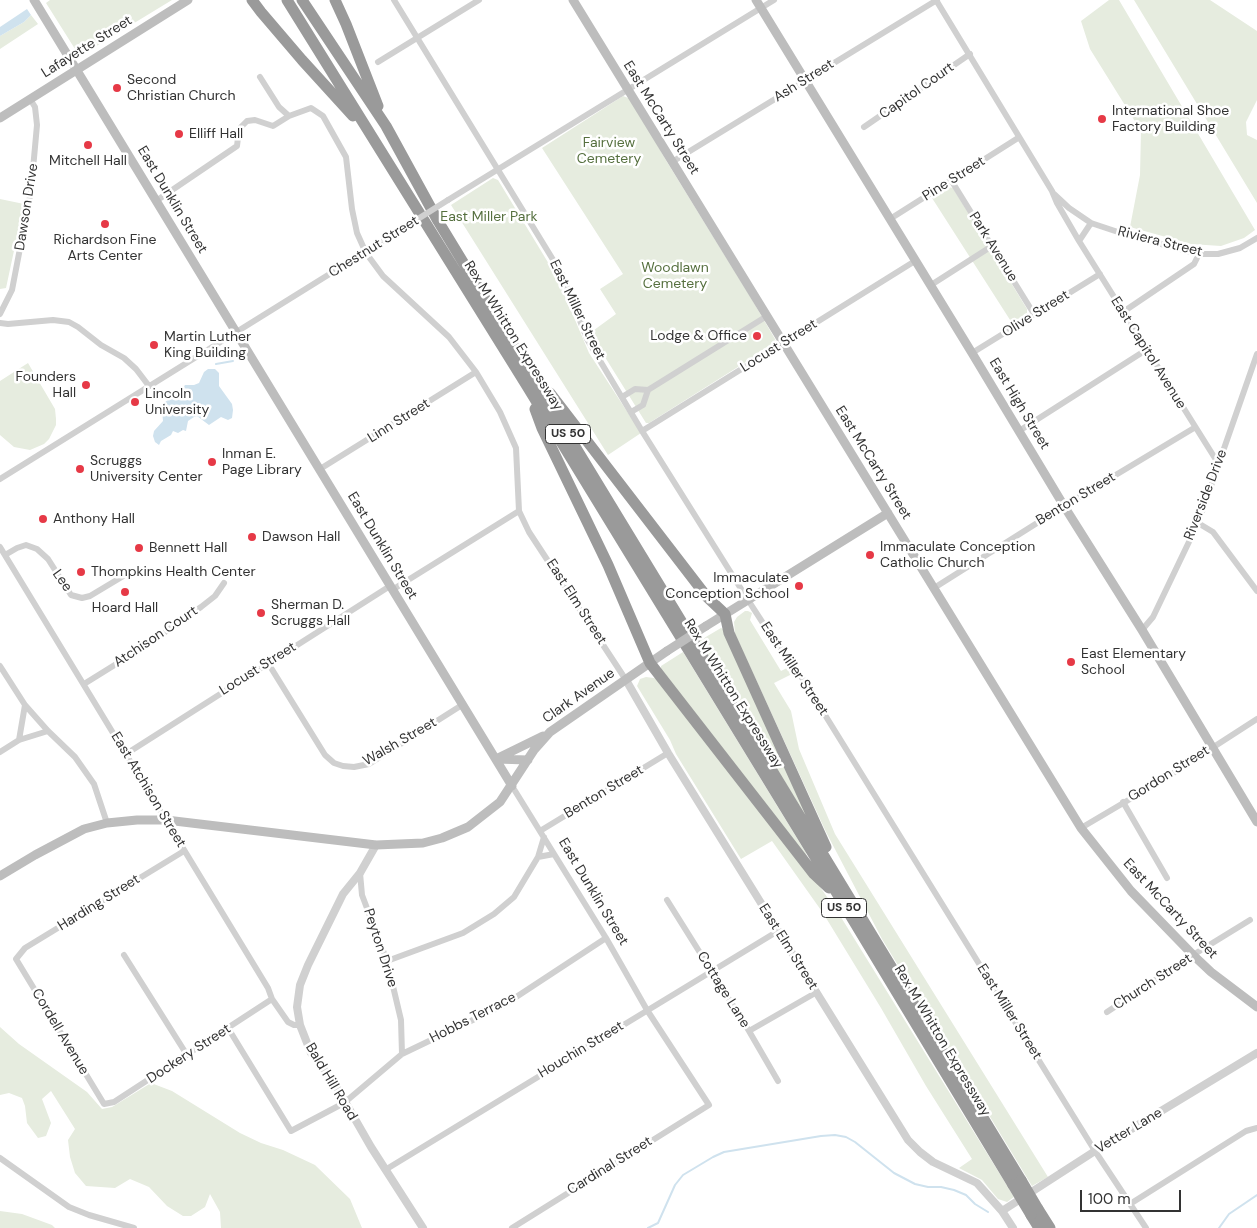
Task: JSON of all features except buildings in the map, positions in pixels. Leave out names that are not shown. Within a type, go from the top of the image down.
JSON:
[{"type":"highway","points":[[252,0],[302,60],[372,137]]},
{"type":"highway","name":"Rex M Whitton Expressway","points":[[287,0],[842,894]]},
{"type":"highway","name":"Rex M Whitton Expressway","points":[[302,0],[386,126],[438,221],[842,894],[1035,1212],[1050,1228]]},
{"type":"highway","points":[[335,0],[386,126]]},
{"type":"highway","points":[[522,359],[707,598],[725,614],[729,633],[842,894]]},
{"type":"highway","points":[[527,386],[542,428],[608,565],[650,663],[814,874],[842,894]]},
{"type":"highway","name":"Rex M Whitton Expressway","points":[[1035,1212],[1039,1228]]},
{"type":"main road","name":"East Dunklin Street","points":[[34,0],[512,786]]},
{"type":"main road","name":"Lafayette Street","points":[[0,118],[188,0]]},
{"type":"main road","name":"East McCarty Street","points":[[573,0],[1081,828],[1131,890],[1193,955],[1211,972],[1257,1007]]},
{"type":"main road","name":"East High Street","points":[[759,4],[1064,506],[1142,630],[1257,822]]},
{"type":"main road","name":"Clark Avenue","points":[[0,876],[35,854],[84,829],[107,823],[137,820],[166,820],[376,845],[423,843],[442,838],[468,827],[500,802],[540,741],[550,732],[667,651],[888,513]]},
{"type":"main road","points":[[496,759],[550,732]]},
{"type":"main road","points":[[496,759],[528,760]]},
{"type":"street","name":"East Miller Street","points":[[394,0],[562,276],[587,339],[642,431],[772,637],[799,673],[1095,1151],[1146,1228]]},
{"type":"street","points":[[378,62],[479,0]]},
{"type":"street","name":"Chestnut Street","points":[[0,479],[628,89],[759,4],[774,0]]},
{"type":"street","name":"East Capitol Avenue","points":[[937,0],[1018,138],[1052,191],[1079,241],[1194,428],[1218,463]]},
{"type":"street","name":"Ash Street","points":[[672,162],[937,0]]},
{"type":"street","name":"Capitol Court","points":[[864,127],[970,54]]},
{"type":"street","points":[[156,201],[237,146],[239,129],[247,121],[256,120],[274,126],[289,116],[279,107],[260,77]]},
{"type":"street","name":"Dawson Drive","points":[[0,314],[12,290],[31,191],[37,125],[35,108],[30,99]]},
{"type":"street","name":"East Elm Street","points":[[289,116],[310,108],[323,116],[328,124],[346,157],[352,209],[357,233],[366,252],[382,276],[449,338],[476,372],[500,412],[516,448],[519,511],[529,532],[626,680],[668,753],[908,1140],[932,1162],[977,1183],[1002,1211],[1013,1228]]},
{"type":"street","name":"Pine Street","points":[[890,219],[1018,138]]},
{"type":"street","name":"Park Avenue","points":[[951,180],[1034,314]]},
{"type":"street","name":"East Capitol Avenue","points":[[1052,191],[1069,208],[1091,223]]},
{"type":"street","points":[[1079,241],[1091,223]]},
{"type":"street","name":"Riviera Street","points":[[1091,223],[1127,235],[1199,254],[1218,254],[1240,248],[1257,238]]},
{"type":"street","points":[[931,286],[992,246]]},
{"type":"street","points":[[1123,312],[1194,264],[1199,254]]},
{"type":"street","name":"Locust Street","points":[[642,431],[915,262]]},
{"type":"street","name":"Olive Street","points":[[972,353],[1100,274]]},
{"type":"street","points":[[622,397],[635,389],[648,390],[767,316]]},
{"type":"street","points":[[0,323],[53,320],[69,322],[101,346],[124,358],[136,369],[149,386]]},
{"type":"street","points":[[1019,431],[1146,350]]},
{"type":"street","name":"Riverside Drive","points":[[1142,630],[1152,617],[1198,522],[1257,354]]},
{"type":"street","name":"Linn Street","points":[[320,470],[476,372]]},
{"type":"street","points":[[631,412],[643,405],[648,390]]},
{"type":"street","name":"Benton Street","points":[[934,588],[1064,506],[1194,428]]},
{"type":"street","name":"Locust Street","points":[[126,754],[268,663],[519,511]]},
{"type":"street","points":[[1198,522],[1212,532],[1256,586]]},
{"type":"street","name":"Lee","points":[[5,555],[26,545],[37,549],[48,560],[71,595],[82,598],[90,596],[125,575]]},
{"type":"street","name":"East Atchison Street","points":[[0,548],[268,988],[272,1000],[288,1022],[300,1025]]},
{"type":"street","name":"Atchison Court","points":[[84,684],[142,648],[201,607],[215,596],[224,583]]},
{"type":"street","name":"Walsh Street","points":[[268,663],[325,755],[334,763],[343,766],[354,767],[369,764],[462,705]]},
{"type":"street","points":[[0,666],[25,705],[75,757],[94,784],[107,823]]},
{"type":"street","points":[[19,740],[25,705]]},
{"type":"street","name":"Gordon Street","points":[[1081,828],[1164,779],[1257,719]]},
{"type":"street","points":[[0,752],[19,740],[48,731]]},
{"type":"street","name":"Benton Street","points":[[542,834],[668,753]]},
{"type":"street","name":"East Dunklin Street","points":[[512,786],[606,938],[647,1010],[709,1105]]},
{"type":"street","points":[[1123,802],[1167,878]]},
{"type":"street","points":[[386,961],[463,933],[494,914],[514,897],[538,857],[542,834]]},
{"type":"street","points":[[360,873],[376,845]]},
{"type":"street","name":"Harding Street","points":[[16,959],[25,948],[184,851]]},
{"type":"street","points":[[538,857],[554,854]]},
{"type":"street","name":"Peyton Drive","points":[[360,873],[362,896],[386,961],[401,1020],[402,1054]]},
{"type":"street","name":"Bald Hill Road","points":[[360,873],[343,894],[300,985],[297,1007],[300,1025],[311,1052],[332,1080],[385,1170],[423,1228]]},
{"type":"street","name":"Cottage Lane","points":[[667,900],[778,1081]]},
{"type":"street","name":"Church Street","points":[[1107,1012],[1250,920]]},
{"type":"street","name":"Houchin Street","points":[[385,1170],[778,931]]},
{"type":"street","name":"Hobbs Terrace","points":[[228,1028],[291,1131],[344,1103],[402,1054],[504,1005],[606,938]]},
{"type":"street","points":[[124,955],[187,1055]]},
{"type":"street","name":"Cordell Avenue","points":[[16,959],[104,1104]]},
{"type":"street","points":[[749,1031],[817,992]]},
{"type":"street","name":"Dockery Street","points":[[104,1104],[114,1102],[272,1000]]},
{"type":"street","name":"Vetter Lane","points":[[1002,1211],[1095,1151],[1257,1053]]},
{"type":"street","name":"Cardinal Street","points":[[512,1228],[709,1105]]},
{"type":"street","points":[[1130,1204],[1246,1131],[1257,1128]]},
{"type":"street","points":[[0,1158],[69,1207],[134,1228]]},
{"type":"green space","points":[[50,0],[172,0],[85,53],[83,49],[79,51],[77,48],[75,49],[46,3]]},
{"type":"green space","points":[[1109,0],[1119,0],[1255,230],[1244,238],[1221,246],[1191,244],[1130,227],[1140,175],[1141,131],[1090,49],[1081,21]]},
{"type":"green space","points":[[1134,0],[1210,0],[1257,31],[1257,100],[1246,122],[1247,135],[1257,140],[1257,203]]},
{"type":"green space","points":[[31,15],[38,24],[0,49],[0,36],[24,22]]},
{"type":"green space","points":[[623,96],[631,99],[776,343],[649,423],[646,423],[590,333],[616,314],[600,289],[623,274],[542,148]]},
{"type":"green space","name":"East Miller Park","points":[[493,178],[498,180],[552,269],[589,353],[641,433],[608,455],[451,205]]},
{"type":"green space","points":[[948,187],[953,188],[1027,309],[1027,313],[1012,323],[932,198]]},
{"type":"green space","points":[[0,199],[24,204],[6,288],[0,289]]},
{"type":"green space","points":[[28,363],[55,409],[56,419],[56,425],[49,439],[44,444],[30,450],[14,447],[0,435],[0,381]]},
{"type":"green space","points":[[745,611],[752,613],[750,620],[781,671],[789,667],[794,673],[774,683],[791,711],[799,749],[835,834],[1048,1177],[1032,1186],[882,939],[826,832],[735,634],[734,622]]},
{"type":"green space","points":[[721,628],[725,630],[810,823],[699,641]]},
{"type":"green space","points":[[683,652],[807,857],[661,669],[661,666]]},
{"type":"green space","points":[[646,677],[660,681],[804,864],[839,914],[1014,1197],[1007,1202],[998,1199],[982,1180],[959,1168],[972,1159],[926,1086],[823,913],[772,841],[741,859],[676,754],[670,740],[637,686],[640,679]]},
{"type":"green space","points":[[0,1027],[19,1044],[87,1092],[102,1109],[112,1107],[151,1083],[172,1091],[240,1133],[315,1165],[350,1199],[362,1228],[221,1228],[220,1212],[210,1194],[205,1207],[191,1216],[183,1216],[167,1206],[149,1187],[130,1179],[115,1188],[86,1186],[75,1173],[70,1157],[68,1140],[75,1129],[51,1091],[42,1099],[51,1123],[46,1136],[38,1138],[27,1123],[22,1098],[9,1093],[0,1095]]},
{"type":"green space","points":[[0,1211],[22,1214],[52,1225],[55,1228],[0,1228]]},
{"type":"water","points":[[27,9],[31,15],[24,22],[0,36],[0,27]]},
{"type":"water","points":[[208,369],[215,369],[219,373],[219,386],[232,404],[232,418],[228,420],[221,417],[209,425],[197,416],[194,417],[188,421],[186,431],[183,430],[178,433],[173,431],[159,445],[155,442],[153,436],[154,431],[163,421],[162,410],[164,403],[176,397],[185,385],[199,383],[204,372]]},
{"type":"waterway","points":[[216,364],[233,361]]},
{"type":"waterway","points":[[648,1228],[658,1223],[675,1185],[683,1175],[713,1157],[724,1152],[835,1135],[846,1137],[855,1142],[894,1173],[915,1184],[954,1190],[966,1195],[975,1204],[988,1212]]},
{"type":"waterway","points":[[1219,1228],[1229,1214],[1257,1195]]},
{"type":"place","name":"Second Christian Church","points":[[117,88]]},
{"type":"place","name":"International Shoe Factory Building","points":[[1102,119]]},
{"type":"place","name":"Elliff Hall","points":[[179,134]]},
{"type":"place","name":"Mitchell Hall","points":[[88,145]]},
{"type":"place","name":"Richardson Fine Arts Center","points":[[105,224]]},
{"type":"place","name":"Lodge & Office","points":[[757,336]]},
{"type":"place","name":"Martin Luther King Building","points":[[154,345]]},
{"type":"place","name":"Founders Hall","points":[[86,385]]},
{"type":"place","name":"Lincoln University","points":[[135,402]]},
{"type":"place","name":"Inman E. Page Library","points":[[212,462]]},
{"type":"place","name":"Scruggs University Center","points":[[80,469]]},
{"type":"place","name":"Anthony Hall","points":[[43,519]]},
{"type":"place","name":"Dawson Hall","points":[[252,537]]},
{"type":"place","name":"Bennett Hall","points":[[139,548]]},
{"type":"place","name":"Immaculate Conception Catholic Church","points":[[870,555]]},
{"type":"place","name":"Thompkins Health Center","points":[[81,572]]},
{"type":"place","name":"Immaculate Conception School","points":[[799,586]]},
{"type":"place","name":"Hoard Hall","points":[[125,592]]},
{"type":"place","name":"Sherman D. Scruggs Hall","points":[[261,613]]},
{"type":"place","name":"East Elementary School","points":[[1071,662]]},
{"type":"park label","name":"Fairview Cemetery","points":[[609,152]]},
{"type":"park label","name":"Woodlawn Cemetery","points":[[675,276]]}]
